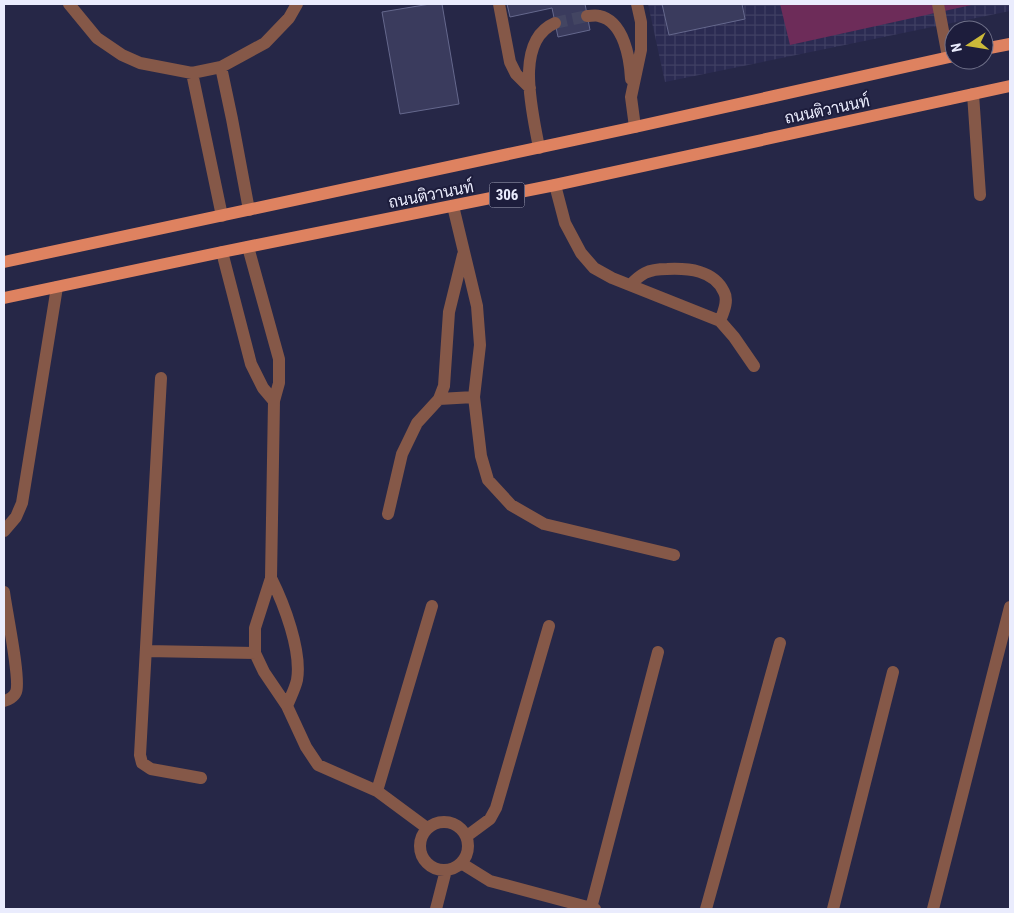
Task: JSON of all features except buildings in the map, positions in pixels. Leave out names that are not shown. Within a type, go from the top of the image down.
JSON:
[{"type":"main road","points":[[994,47],[1010,44]]},
{"type":"main road","name":"ถนนติวานนท์","points":[[4,262],[539,148],[944,58]]},
{"type":"main road","name":"ถนนติวานนท์","points":[[4,298],[555,185],[1010,86]]},
{"type":"street","points":[[69,4],[97,38],[122,55],[140,63],[192,74],[221,66],[265,43],[289,18],[297,4]]},
{"type":"street","points":[[498,4],[510,62],[516,74],[530,88]]},
{"type":"street","points":[[631,97],[641,50],[641,22],[637,4]]},
{"type":"street","points":[[938,4],[944,28]]},
{"type":"street","points":[[587,16],[599,16],[610,21],[622,35],[629,65],[635,127]]},
{"type":"street","points":[[539,148],[530,88],[531,51],[537,37],[545,27],[555,23]]},
{"type":"street","points":[[221,66],[249,210]]},
{"type":"street","points":[[192,74],[222,216]]},
{"type":"street","points":[[973,94],[980,195]]},
{"type":"street","points":[[555,185],[565,223],[580,252],[594,268],[612,278],[720,321],[734,337],[754,366]]},
{"type":"street","points":[[453,206],[477,306],[480,345],[474,397],[481,456],[488,480],[510,505],[544,524],[674,555]]},
{"type":"street","points":[[248,247],[280,359],[278,384],[274,401],[271,578],[255,628],[255,653],[264,672],[288,706],[306,747],[318,765],[377,791],[427,828]]},
{"type":"street","points":[[222,252],[252,364],[263,388],[274,401]]},
{"type":"street","points":[[388,514],[402,454],[417,423],[439,399],[444,386],[449,312],[464,252]]},
{"type":"street","points":[[630,285],[645,272],[659,269],[685,268],[699,271],[716,280],[725,293],[726,306],[720,321]]},
{"type":"street","points":[[4,531],[16,517],[22,503],[57,287]]},
{"type":"street","points":[[161,378],[140,755],[142,763],[151,769],[201,778]]},
{"type":"street","points":[[439,399],[474,397]]},
{"type":"street","points":[[271,578],[282,600],[294,645],[297,680],[288,706]]},
{"type":"street","points":[[4,592],[16,675],[16,692],[10,699],[4,702]]},
{"type":"street","points":[[377,791],[432,606]]},
{"type":"street","points":[[933,909],[1010,607]]},
{"type":"street","points":[[467,836],[490,819],[496,808],[549,626]]},
{"type":"street","points":[[706,909],[780,643]]},
{"type":"street","points":[[146,651],[255,653]]},
{"type":"street","points":[[461,863],[490,881],[593,909],[658,652]]},
{"type":"street","points":[[833,909],[892,672]]},
{"type":"street","points":[[437,822],[449,822],[460,827],[467,836],[468,848],[465,859],[457,867],[446,870],[434,868],[425,861],[420,850],[421,839],[427,828],[437,822]]},
{"type":"street","points":[[436,909],[446,870]]},
{"type":"shaded area","points":[[648,4],[1010,4],[1010,11],[966,20],[944,20],[944,25],[665,82]]},
{"type":"shaded area","points":[[780,4],[976,4],[790,45]]},
{"type":"tunnel","points":[[555,23],[587,16]]}]
